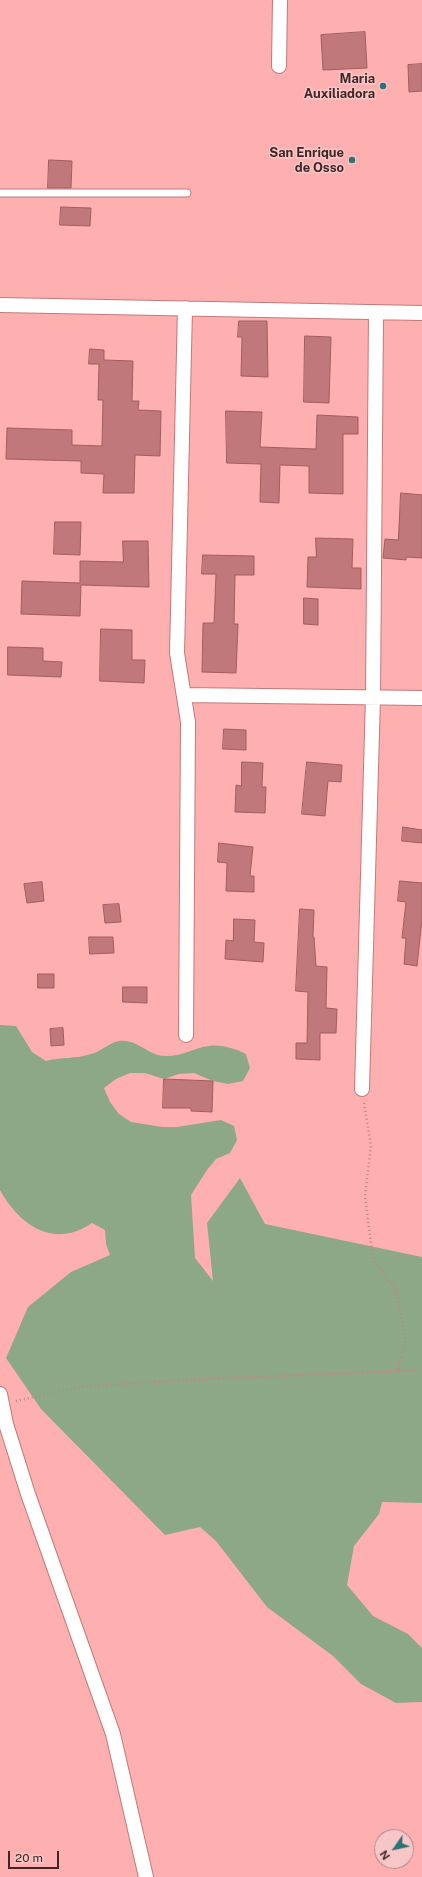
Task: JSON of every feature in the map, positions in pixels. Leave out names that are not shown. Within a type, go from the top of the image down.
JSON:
[{"type":"street","points":[[279,66],[280,0]]},
{"type":"street","points":[[0,305],[422,313]]},
{"type":"street","points":[[185,308],[177,653],[188,722],[186,1035]]},
{"type":"street","points":[[362,1089],[373,697],[376,312]]},
{"type":"street","points":[[184,695],[422,698]]},
{"type":"street","points":[[1,1400],[6,1424],[28,1494],[113,1734],[146,1877]]},
{"type":"lane","points":[[0,193],[187,193]]},
{"type":"path","points":[[362,1089],[371,1145],[365,1196],[372,1259],[395,1288],[406,1338],[397,1371]]},
{"type":"path","points":[[1,1400],[13,1401],[80,1387],[185,1380],[422,1370]]},
{"type":"green space","points":[[0,1025],[16,1026],[32,1052],[46,1061],[86,1056],[119,1041],[130,1042],[153,1053],[164,1056],[181,1054],[214,1045],[235,1049],[246,1054],[250,1068],[243,1081],[228,1084],[213,1081],[194,1073],[179,1074],[164,1079],[145,1073],[130,1073],[116,1079],[104,1088],[110,1102],[119,1114],[131,1122],[162,1127],[177,1127],[221,1120],[234,1126],[237,1140],[230,1153],[216,1159],[191,1195],[195,1258],[213,1281],[207,1223],[240,1178],[265,1224],[422,1257],[422,1503],[382,1502],[379,1514],[354,1546],[347,1585],[373,1616],[408,1634],[422,1648],[422,1702],[396,1703],[361,1684],[333,1656],[267,1607],[216,1541],[200,1527],[165,1535],[41,1409],[6,1358],[28,1307],[71,1272],[110,1255],[106,1244],[105,1230],[92,1223],[78,1231],[64,1234],[39,1230],[17,1214],[0,1190]]},
{"type":"building","points":[[365,32],[367,68],[323,70],[321,35]]},
{"type":"building","points":[[422,64],[422,91],[409,92],[408,65]]},
{"type":"building","points":[[49,160],[72,161],[71,188],[48,188]]},
{"type":"building","points":[[61,207],[91,208],[90,226],[60,225]]},
{"type":"building","points":[[239,321],[267,321],[268,377],[241,376],[242,337],[238,337]]},
{"type":"building","points":[[305,336],[331,337],[329,403],[304,402]]},
{"type":"building","points":[[90,349],[104,350],[104,360],[133,361],[132,401],[139,401],[138,410],[161,411],[160,456],[135,455],[134,493],[103,493],[104,474],[81,473],[81,461],[6,459],[7,428],[72,430],[72,445],[102,446],[103,400],[98,400],[99,364],[89,364]]},
{"type":"building","points":[[226,411],[262,412],[260,447],[316,449],[317,415],[358,417],[358,434],[343,434],[343,494],[309,493],[309,466],[280,465],[279,503],[260,502],[261,464],[227,463]]},
{"type":"building","points":[[401,493],[422,495],[422,558],[406,557],[406,560],[383,558],[385,539],[398,540]]},
{"type":"building","points":[[55,522],[81,522],[80,555],[54,554]]},
{"type":"building","points":[[316,538],[353,539],[352,568],[361,568],[361,589],[307,587],[308,557],[316,557]]},
{"type":"building","points":[[123,541],[148,541],[149,587],[81,585],[80,616],[21,614],[22,581],[80,583],[80,561],[123,562]]},
{"type":"building","points":[[203,555],[254,556],[254,575],[235,575],[234,624],[238,624],[236,673],[202,672],[203,623],[214,623],[216,574],[202,574]]},
{"type":"building","points":[[304,598],[318,599],[318,625],[304,624]]},
{"type":"building","points":[[101,629],[132,630],[132,660],[145,660],[144,683],[100,681]]},
{"type":"building","points":[[8,647],[43,648],[43,661],[62,662],[61,677],[8,675]]},
{"type":"building","points":[[224,729],[246,730],[246,750],[223,749]]},
{"type":"building","points":[[242,762],[263,763],[262,787],[266,787],[265,813],[235,812],[236,785],[241,786]]},
{"type":"building","points":[[307,762],[342,765],[341,782],[328,781],[325,816],[302,814]]},
{"type":"building","points":[[403,827],[422,830],[422,843],[402,841]]},
{"type":"building","points":[[219,843],[253,847],[250,876],[254,876],[254,892],[226,891],[227,863],[218,862]]},
{"type":"building","points":[[400,881],[422,883],[422,919],[417,966],[404,964],[406,938],[402,938],[406,902],[398,901]]},
{"type":"building","points":[[42,882],[44,901],[27,903],[24,884]]},
{"type":"building","points":[[119,904],[121,922],[105,923],[103,905]]},
{"type":"building","points":[[300,909],[314,910],[313,937],[316,966],[327,967],[326,1008],[337,1009],[336,1033],[320,1033],[320,1060],[296,1059],[296,1043],[307,1043],[308,992],[296,991]]},
{"type":"building","points":[[234,919],[255,920],[254,942],[264,943],[263,962],[225,959],[226,940],[233,941]]},
{"type":"building","points":[[89,937],[113,937],[114,953],[90,954]]},
{"type":"building","points":[[38,974],[54,974],[54,988],[38,988]]},
{"type":"building","points":[[123,987],[147,987],[147,1003],[123,1002]]},
{"type":"building","points":[[63,1028],[64,1045],[51,1046],[50,1029]]},
{"type":"building","points":[[164,1079],[213,1081],[212,1112],[191,1111],[191,1108],[163,1108]]},
{"type":"place","name":"Maria Auxiliadora","points":[[383,86]]},
{"type":"place","name":"San Enrique de Osso","points":[[352,160]]}]
